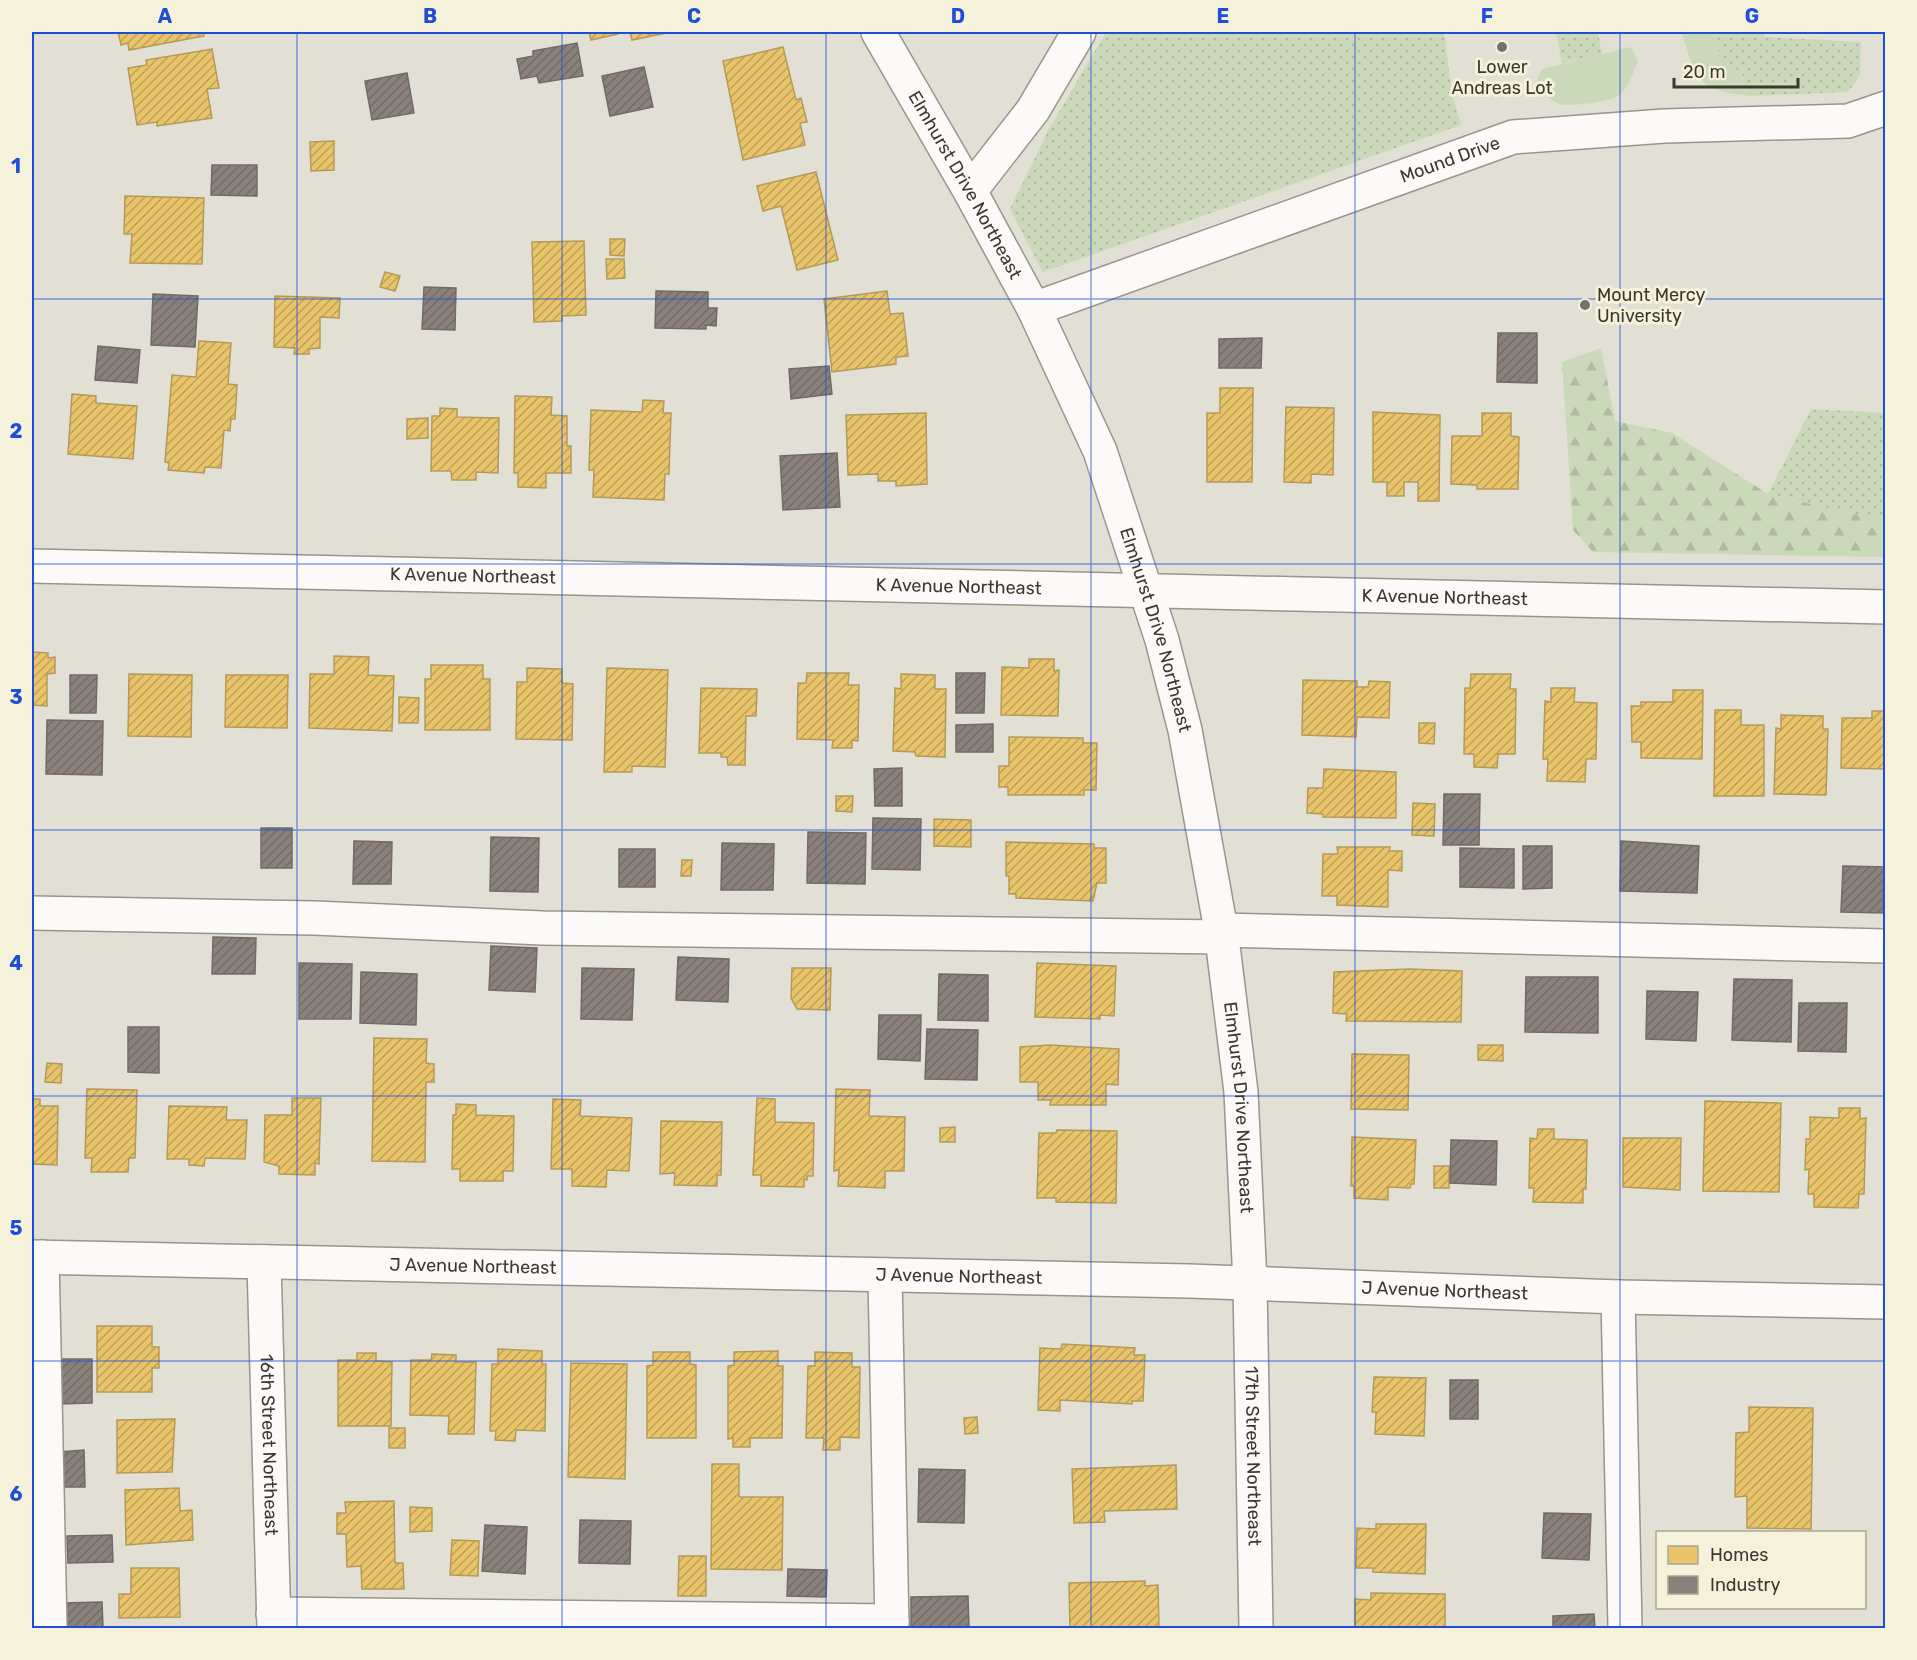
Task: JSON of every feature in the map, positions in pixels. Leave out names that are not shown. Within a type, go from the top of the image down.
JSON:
[{"type":"street","name":"Elmhurst Drive Northeast","points":[[878,32],[970,191],[1034,309],[1100,451],[1146,590],[1185,730],[1221,934],[1241,1092],[1250,1283]]},
{"type":"street","points":[[970,191],[1033,110],[1079,32]]},
{"type":"street","name":"Mound Drive","points":[[1034,309],[1513,137],[1664,126],[1848,121],[1886,108]]},
{"type":"street","name":"K Avenue Northeast","points":[[32,566],[1886,607]]},
{"type":"street","points":[[32,913],[314,918],[542,928],[1221,934],[1886,946]]},
{"type":"street","points":[[37,1257],[50,1629]]},
{"type":"street","name":"J Avenue Northeast","points":[[37,1257],[1250,1283],[1618,1297],[1886,1302]]},
{"type":"street","name":"16th Street Northeast","points":[[264,1263],[273,1621]]},
{"type":"street","points":[[273,1621],[892,1625],[885,1275]]},
{"type":"street","name":"17th Street Northeast","points":[[1250,1283],[1256,1629]]},
{"type":"street","points":[[1618,1297],[1625,1629]]},
{"type":"green space","points":[[1106,32],[1444,32],[1452,94],[1461,125],[1043,272],[1010,209],[1049,129]]},
{"type":"green space","points":[[1556,32],[1598,32],[1602,55],[1562,63]]},
{"type":"green space","points":[[1714,32],[1763,32],[1765,37],[1861,42],[1860,75],[1848,92],[1751,96],[1741,71],[1729,65],[1719,51]]},
{"type":"green space","points":[[1714,32],[1719,51],[1729,65],[1741,71],[1751,96],[1720,91],[1702,81],[1691,62],[1682,33]]},
{"type":"green space","points":[[1631,47],[1638,61],[1624,90],[1611,99],[1579,104],[1559,104],[1548,97],[1536,81],[1542,69]]},
{"type":"green space","points":[[1601,348],[1615,421],[1672,433],[1768,494],[1858,515],[1885,515],[1885,557],[1593,552],[1573,530],[1562,362]]},
{"type":"green space","points":[[1811,409],[1885,413],[1885,515],[1858,515],[1768,494]]},
{"type":"building: Homes","points":[[118,32],[203,32],[204,36],[129,50],[128,43],[121,45]]},
{"type":"building: Homes","points":[[589,32],[617,32],[618,34],[591,40]]},
{"type":"building: Homes","points":[[630,32],[671,32],[632,40]]},
{"type":"building: Homes","points":[[783,47],[796,100],[801,98],[807,122],[800,123],[805,145],[743,160],[723,61]]},
{"type":"building: Homes","points":[[212,49],[219,88],[207,89],[212,118],[157,126],[157,122],[137,125],[128,68],[147,65],[146,60]]},
{"type":"building: Homes","points":[[334,141],[334,170],[311,171],[310,142]]},
{"type":"building: Homes","points":[[816,172],[838,260],[797,270],[781,206],[763,211],[757,186]]},
{"type":"building: Homes","points":[[125,196],[204,198],[202,264],[130,263],[132,234],[124,234]]},
{"type":"building: Homes","points":[[610,239],[625,239],[624,256],[610,255]]},
{"type":"building: Homes","points":[[584,241],[586,315],[562,316],[562,321],[534,322],[532,242]]},
{"type":"building: Homes","points":[[606,259],[624,259],[625,278],[607,279]]},
{"type":"building: Homes","points":[[385,272],[400,276],[395,291],[380,287]]},
{"type":"building: Homes","points":[[887,291],[890,314],[903,313],[908,356],[896,357],[896,364],[832,372],[824,299]]},
{"type":"building: Homes","points":[[275,296],[340,298],[339,318],[320,317],[320,348],[309,349],[309,354],[294,354],[295,348],[274,347]]},
{"type":"building: Homes","points":[[199,341],[231,343],[228,384],[237,385],[235,419],[231,419],[230,431],[224,430],[221,468],[205,467],[204,473],[168,470],[169,463],[165,462],[172,375],[196,377]]},
{"type":"building: Homes","points":[[1220,388],[1253,388],[1252,482],[1207,482],[1207,413],[1220,413]]},
{"type":"building: Homes","points":[[72,394],[96,396],[96,403],[137,406],[133,459],[68,454]]},
{"type":"building: Homes","points":[[515,396],[552,397],[551,415],[567,416],[567,446],[571,446],[571,473],[546,473],[546,488],[518,487],[518,473],[514,473]]},
{"type":"building: Homes","points":[[643,400],[664,401],[663,413],[671,413],[669,474],[665,474],[664,500],[593,497],[594,470],[589,470],[591,410],[642,412]]},
{"type":"building: Homes","points":[[1286,407],[1334,408],[1333,475],[1311,474],[1311,483],[1284,482]]},
{"type":"building: Homes","points":[[440,408],[457,409],[457,417],[499,418],[498,473],[476,472],[476,480],[452,480],[451,471],[431,471],[432,416],[440,416]]},
{"type":"building: Homes","points":[[1373,412],[1440,415],[1439,501],[1418,501],[1418,482],[1404,482],[1404,496],[1387,496],[1387,482],[1373,482]]},
{"type":"building: Homes","points":[[926,413],[927,484],[896,486],[896,481],[878,481],[878,474],[848,475],[846,415]]},
{"type":"building: Homes","points":[[1482,413],[1511,413],[1511,436],[1519,437],[1518,489],[1477,489],[1477,485],[1451,484],[1452,436],[1482,436]]},
{"type":"building: Homes","points":[[428,418],[428,438],[407,439],[407,419]]},
{"type":"building: Homes","points":[[32,649],[33,652],[48,653],[48,658],[55,657],[55,673],[47,674],[47,706],[32,705]]},
{"type":"building: Homes","points":[[334,656],[369,657],[368,675],[394,676],[392,731],[309,728],[310,674],[334,674]]},
{"type":"building: Homes","points":[[1029,659],[1054,659],[1054,671],[1059,670],[1058,716],[1001,715],[1002,667],[1029,668]]},
{"type":"building: Homes","points":[[431,665],[483,665],[483,679],[490,679],[490,730],[425,730],[425,679],[431,679]]},
{"type":"building: Homes","points":[[527,668],[562,669],[562,683],[573,684],[572,740],[516,739],[517,682],[527,682]]},
{"type":"building: Homes","points":[[607,668],[668,670],[665,767],[632,766],[632,772],[604,772]]},
{"type":"building: Homes","points":[[807,673],[849,673],[848,685],[859,685],[858,741],[852,740],[852,748],[832,748],[833,740],[797,739],[798,683],[806,683]]},
{"type":"building: Homes","points":[[129,674],[192,675],[191,737],[128,736]]},
{"type":"building: Homes","points":[[901,674],[935,675],[935,689],[946,689],[945,757],[916,756],[915,752],[893,751],[895,688],[901,689]]},
{"type":"building: Homes","points":[[1471,674],[1511,674],[1510,689],[1516,689],[1515,754],[1498,754],[1497,768],[1474,767],[1474,754],[1464,754],[1465,688],[1470,688]]},
{"type":"building: Homes","points":[[226,675],[288,675],[287,728],[225,727]]},
{"type":"building: Homes","points":[[1303,680],[1357,681],[1357,687],[1368,687],[1369,681],[1390,682],[1389,718],[1357,717],[1356,737],[1302,735]]},
{"type":"building: Homes","points":[[701,688],[757,689],[756,716],[746,716],[745,765],[728,765],[727,757],[721,757],[721,753],[699,753]]},
{"type":"building: Homes","points":[[1551,688],[1575,688],[1574,702],[1597,703],[1596,759],[1586,759],[1585,782],[1547,781],[1548,759],[1543,759],[1545,701],[1551,702]]},
{"type":"building: Homes","points":[[1673,690],[1703,690],[1702,759],[1641,758],[1641,742],[1632,742],[1631,706],[1641,706],[1641,702],[1673,702]]},
{"type":"building: Homes","points":[[399,697],[419,698],[418,723],[399,723]]},
{"type":"building: Homes","points":[[1715,710],[1741,710],[1741,725],[1764,725],[1764,796],[1714,796]]},
{"type":"building: Homes","points":[[1872,711],[1886,711],[1886,769],[1841,768],[1842,718],[1872,718]]},
{"type":"building: Homes","points":[[1781,715],[1823,716],[1823,729],[1828,729],[1826,795],[1774,794],[1776,728],[1781,729]]},
{"type":"building: Homes","points":[[1419,723],[1435,723],[1434,744],[1419,743]]},
{"type":"building: Homes","points":[[1009,737],[1083,738],[1083,743],[1097,743],[1096,790],[1084,790],[1084,795],[1008,795],[1008,787],[999,787],[999,766],[1009,766]]},
{"type":"building: Homes","points":[[1324,769],[1396,772],[1396,818],[1323,817],[1323,814],[1307,813],[1308,788],[1323,788]]},
{"type":"building: Homes","points":[[836,796],[853,796],[852,812],[836,811]]},
{"type":"building: Homes","points":[[1413,803],[1435,804],[1434,836],[1412,835]]},
{"type":"building: Homes","points":[[934,819],[971,820],[971,847],[934,846]]},
{"type":"building: Homes","points":[[1006,842],[1094,844],[1094,848],[1106,848],[1106,883],[1097,883],[1093,901],[1016,898],[1016,894],[1009,894],[1009,876],[1006,876]]},
{"type":"building: Homes","points":[[1337,847],[1390,847],[1389,851],[1402,851],[1402,871],[1388,870],[1388,907],[1337,905],[1337,896],[1322,896],[1323,854],[1338,854]]},
{"type":"building: Homes","points":[[682,860],[692,860],[691,876],[681,876]]},
{"type":"building: Homes","points":[[1037,963],[1116,966],[1114,1016],[1100,1015],[1100,1019],[1035,1017]]},
{"type":"building: Homes","points":[[792,968],[831,968],[830,1010],[797,1009],[791,998]]},
{"type":"building: Homes","points":[[1409,969],[1462,971],[1461,1022],[1346,1021],[1347,1014],[1333,1013],[1334,972]]},
{"type":"building: Homes","points":[[374,1038],[427,1039],[426,1063],[434,1064],[434,1082],[426,1082],[425,1162],[372,1161]]},
{"type":"building: Homes","points":[[1050,1045],[1119,1049],[1118,1085],[1106,1084],[1106,1105],[1050,1105],[1051,1100],[1038,1100],[1038,1082],[1020,1082],[1020,1047]]},
{"type":"building: Homes","points":[[1478,1045],[1503,1045],[1503,1061],[1478,1060]]},
{"type":"building: Homes","points":[[1352,1054],[1409,1055],[1408,1110],[1351,1109]]},
{"type":"building: Homes","points":[[47,1063],[62,1064],[61,1083],[45,1082]]},
{"type":"building: Homes","points":[[87,1089],[137,1090],[135,1158],[129,1158],[128,1172],[91,1172],[92,1158],[85,1158]]},
{"type":"building: Homes","points":[[836,1089],[870,1090],[869,1116],[905,1117],[904,1171],[885,1171],[885,1188],[838,1186],[839,1170],[834,1171]]},
{"type":"building: Homes","points":[[292,1098],[321,1098],[319,1164],[315,1163],[315,1175],[279,1174],[279,1166],[264,1162],[265,1115],[292,1115]]},
{"type":"building: Homes","points":[[757,1098],[775,1099],[775,1122],[814,1123],[813,1176],[807,1176],[807,1180],[804,1179],[804,1187],[761,1186],[761,1175],[753,1175]]},
{"type":"building: Homes","points":[[32,1099],[40,1099],[40,1106],[58,1106],[57,1165],[32,1164]]},
{"type":"building: Homes","points":[[553,1099],[581,1100],[580,1116],[632,1118],[629,1171],[607,1170],[606,1187],[572,1186],[572,1169],[551,1169]]},
{"type":"building: Homes","points":[[1705,1101],[1781,1103],[1779,1192],[1703,1191]]},
{"type":"building: Homes","points":[[456,1104],[476,1105],[476,1115],[514,1116],[513,1171],[503,1171],[503,1181],[460,1181],[460,1169],[452,1169],[453,1115],[456,1115]]},
{"type":"building: Homes","points":[[169,1106],[227,1107],[226,1120],[247,1120],[245,1159],[205,1158],[204,1166],[189,1165],[189,1159],[167,1159]]},
{"type":"building: Homes","points":[[1839,1108],[1860,1108],[1860,1119],[1866,1118],[1864,1194],[1859,1194],[1858,1208],[1814,1207],[1814,1194],[1808,1194],[1809,1169],[1805,1170],[1806,1139],[1810,1139],[1810,1117],[1839,1118]]},
{"type":"building: Homes","points":[[661,1121],[722,1122],[721,1175],[717,1175],[717,1186],[674,1185],[675,1173],[660,1174]]},
{"type":"building: Homes","points":[[955,1127],[955,1142],[940,1142],[940,1128]]},
{"type":"building: Homes","points":[[1538,1129],[1554,1129],[1554,1139],[1587,1140],[1586,1189],[1583,1189],[1583,1203],[1533,1202],[1534,1188],[1529,1188],[1530,1138],[1537,1139]]},
{"type":"building: Homes","points":[[1057,1130],[1117,1131],[1116,1203],[1056,1202],[1056,1198],[1037,1198],[1039,1133],[1056,1133]]},
{"type":"building: Homes","points":[[1352,1137],[1416,1140],[1414,1184],[1411,1184],[1410,1188],[1388,1187],[1388,1200],[1354,1198],[1354,1186],[1351,1186]]},
{"type":"building: Homes","points":[[1623,1138],[1681,1138],[1680,1190],[1623,1187]]},
{"type":"building: Homes","points":[[1434,1166],[1449,1166],[1449,1188],[1434,1188]]},
{"type":"building: Homes","points":[[97,1326],[152,1326],[152,1347],[159,1347],[159,1368],[152,1368],[152,1392],[97,1392]]},
{"type":"building: Homes","points":[[1062,1344],[1135,1348],[1134,1355],[1145,1355],[1143,1401],[1132,1401],[1132,1404],[1060,1400],[1060,1411],[1038,1410],[1040,1348],[1061,1349]]},
{"type":"building: Homes","points":[[498,1349],[542,1351],[542,1364],[546,1364],[545,1431],[516,1430],[515,1441],[495,1440],[496,1431],[490,1431],[492,1364],[498,1364]]},
{"type":"building: Homes","points":[[778,1351],[778,1366],[783,1366],[782,1438],[750,1438],[750,1447],[733,1447],[733,1438],[728,1439],[728,1366],[734,1365],[734,1352]]},
{"type":"building: Homes","points":[[653,1352],[690,1352],[690,1364],[696,1365],[696,1438],[647,1438],[647,1366],[653,1365]]},
{"type":"building: Homes","points":[[815,1352],[852,1353],[852,1367],[860,1367],[859,1438],[840,1437],[840,1450],[823,1450],[824,1438],[806,1438],[808,1366],[815,1366]]},
{"type":"building: Homes","points":[[357,1353],[376,1353],[376,1361],[392,1362],[391,1426],[338,1426],[338,1360],[357,1360]]},
{"type":"building: Homes","points":[[432,1354],[456,1355],[456,1362],[476,1362],[474,1434],[448,1434],[449,1416],[410,1415],[411,1360],[431,1360]]},
{"type":"building: Homes","points":[[571,1363],[627,1364],[625,1479],[568,1477]]},
{"type":"building: Homes","points":[[1374,1377],[1426,1378],[1424,1436],[1375,1434],[1376,1412],[1372,1412]]},
{"type":"building: Homes","points":[[1749,1407],[1813,1408],[1811,1529],[1747,1528],[1747,1496],[1735,1497],[1736,1433],[1749,1432]]},
{"type":"building: Homes","points":[[977,1417],[978,1433],[965,1434],[964,1418]]},
{"type":"building: Homes","points":[[175,1419],[172,1472],[117,1473],[117,1420]]},
{"type":"building: Homes","points":[[389,1428],[405,1428],[405,1448],[389,1448]]},
{"type":"building: Homes","points":[[712,1464],[739,1464],[739,1497],[783,1497],[782,1570],[711,1569]]},
{"type":"building: Homes","points":[[1176,1465],[1177,1509],[1104,1511],[1105,1522],[1074,1523],[1072,1469]]},
{"type":"building: Homes","points":[[179,1488],[180,1511],[192,1510],[193,1540],[126,1545],[125,1490]]},
{"type":"building: Homes","points":[[394,1501],[395,1563],[403,1563],[404,1589],[362,1589],[361,1566],[347,1567],[346,1534],[337,1534],[337,1513],[346,1513],[345,1502]]},
{"type":"building: Homes","points":[[410,1507],[432,1508],[432,1531],[410,1532]]},
{"type":"building: Homes","points":[[1376,1524],[1426,1524],[1425,1574],[1373,1572],[1373,1568],[1356,1568],[1357,1528],[1376,1529]]},
{"type":"building: Homes","points":[[452,1540],[479,1541],[478,1576],[450,1575]]},
{"type":"building: Homes","points":[[679,1556],[706,1556],[706,1596],[678,1596]]},
{"type":"building: Homes","points":[[131,1568],[179,1568],[180,1617],[119,1618],[119,1594],[131,1594]]},
{"type":"building: Homes","points":[[1145,1581],[1145,1586],[1158,1585],[1159,1628],[1070,1628],[1069,1583]]},
{"type":"building: Homes","points":[[1371,1593],[1445,1594],[1445,1628],[1355,1628],[1355,1599],[1371,1600]]},
{"type":"building: Industry","points":[[577,43],[583,76],[539,83],[537,76],[521,79],[517,59],[533,56],[533,51]]},
{"type":"building: Industry","points":[[644,67],[653,107],[610,116],[602,76]]},
{"type":"building: Industry","points":[[407,73],[414,113],[372,120],[365,81]]},
{"type":"building: Industry","points":[[212,165],[257,165],[257,196],[211,195]]},
{"type":"building: Industry","points":[[424,287],[456,288],[455,330],[422,329]]},
{"type":"building: Industry","points":[[656,291],[708,292],[708,308],[717,308],[716,326],[706,325],[706,329],[655,328]]},
{"type":"building: Industry","points":[[153,294],[198,296],[195,347],[151,345]]},
{"type":"building: Industry","points":[[1498,333],[1537,333],[1537,383],[1497,382]]},
{"type":"building: Industry","points":[[1262,338],[1261,368],[1219,368],[1219,339]]},
{"type":"building: Industry","points":[[98,346],[140,350],[137,383],[95,380]]},
{"type":"building: Industry","points":[[829,366],[832,394],[791,399],[789,369]]},
{"type":"building: Industry","points":[[837,453],[840,507],[783,510],[780,456]]},
{"type":"building: Industry","points":[[956,673],[985,673],[984,713],[956,713]]},
{"type":"building: Industry","points":[[70,675],[97,675],[96,713],[70,713]]},
{"type":"building: Industry","points":[[47,720],[103,721],[102,775],[46,774]]},
{"type":"building: Industry","points":[[993,724],[993,752],[956,752],[956,725]]},
{"type":"building: Industry","points":[[902,768],[902,806],[875,806],[874,769]]},
{"type":"building: Industry","points":[[1444,794],[1480,794],[1479,845],[1443,845]]},
{"type":"building: Industry","points":[[873,818],[921,819],[920,870],[872,869]]},
{"type":"building: Industry","points":[[261,828],[292,828],[292,868],[261,868]]},
{"type":"building: Industry","points":[[808,832],[866,833],[865,884],[807,883]]},
{"type":"building: Industry","points":[[491,837],[539,838],[538,892],[490,891]]},
{"type":"building: Industry","points":[[354,841],[392,842],[391,884],[353,884]]},
{"type":"building: Industry","points":[[1621,841],[1699,846],[1697,893],[1620,891]]},
{"type":"building: Industry","points":[[722,843],[774,844],[773,890],[721,890]]},
{"type":"building: Industry","points":[[1523,846],[1552,846],[1552,888],[1523,889]]},
{"type":"building: Industry","points":[[1460,848],[1514,849],[1514,888],[1460,887]]},
{"type":"building: Industry","points":[[619,849],[655,849],[655,887],[619,887]]},
{"type":"building: Industry","points":[[1843,866],[1886,867],[1886,913],[1841,912]]},
{"type":"building: Industry","points":[[213,937],[256,938],[255,974],[212,974]]},
{"type":"building: Industry","points":[[491,946],[537,948],[535,992],[489,990]]},
{"type":"building: Industry","points":[[678,957],[729,959],[728,1002],[676,1000]]},
{"type":"building: Industry","points":[[299,963],[352,964],[351,1019],[299,1019]]},
{"type":"building: Industry","points":[[582,968],[634,969],[632,1020],[581,1019]]},
{"type":"building: Industry","points":[[361,972],[417,974],[416,1025],[360,1023]]},
{"type":"building: Industry","points":[[939,974],[988,975],[988,1021],[938,1020]]},
{"type":"building: Industry","points":[[1526,977],[1598,977],[1598,1033],[1525,1032]]},
{"type":"building: Industry","points":[[1734,979],[1792,980],[1791,1042],[1732,1040]]},
{"type":"building: Industry","points":[[1647,991],[1698,992],[1696,1041],[1646,1039]]},
{"type":"building: Industry","points":[[1799,1003],[1847,1003],[1846,1052],[1798,1051]]},
{"type":"building: Industry","points":[[879,1015],[921,1015],[920,1061],[878,1059]]},
{"type":"building: Industry","points":[[128,1027],[159,1027],[159,1073],[128,1072]]},
{"type":"building: Industry","points":[[927,1029],[978,1030],[977,1080],[925,1079]]},
{"type":"building: Industry","points":[[1451,1140],[1497,1141],[1496,1185],[1450,1183]]},
{"type":"building: Industry","points":[[58,1359],[92,1359],[92,1403],[59,1404]]},
{"type":"building: Industry","points":[[1450,1380],[1478,1380],[1478,1419],[1450,1419]]},
{"type":"building: Industry","points":[[84,1450],[85,1487],[60,1487],[59,1452]]},
{"type":"building: Industry","points":[[919,1469],[965,1470],[964,1523],[918,1522]]},
{"type":"building: Industry","points":[[1544,1513],[1591,1514],[1589,1560],[1542,1558]]},
{"type":"building: Industry","points":[[580,1520],[631,1521],[630,1564],[579,1563]]},
{"type":"building: Industry","points":[[485,1525],[527,1527],[525,1574],[482,1571]]},
{"type":"building: Industry","points":[[112,1535],[113,1562],[68,1563],[67,1536]]},
{"type":"building: Industry","points":[[788,1569],[827,1570],[826,1597],[787,1596]]},
{"type":"building: Industry","points":[[968,1596],[969,1628],[911,1628],[911,1597]]},
{"type":"building: Industry","points":[[102,1602],[103,1628],[63,1628],[62,1603]]},
{"type":"building: Industry","points":[[1594,1614],[1595,1628],[1553,1628],[1553,1616]]},
{"type":"place","name":"Lower Andreas Lot","points":[[1502,47]]},
{"type":"place","name":"Mount Mercy University","points":[[1585,305]]}]
